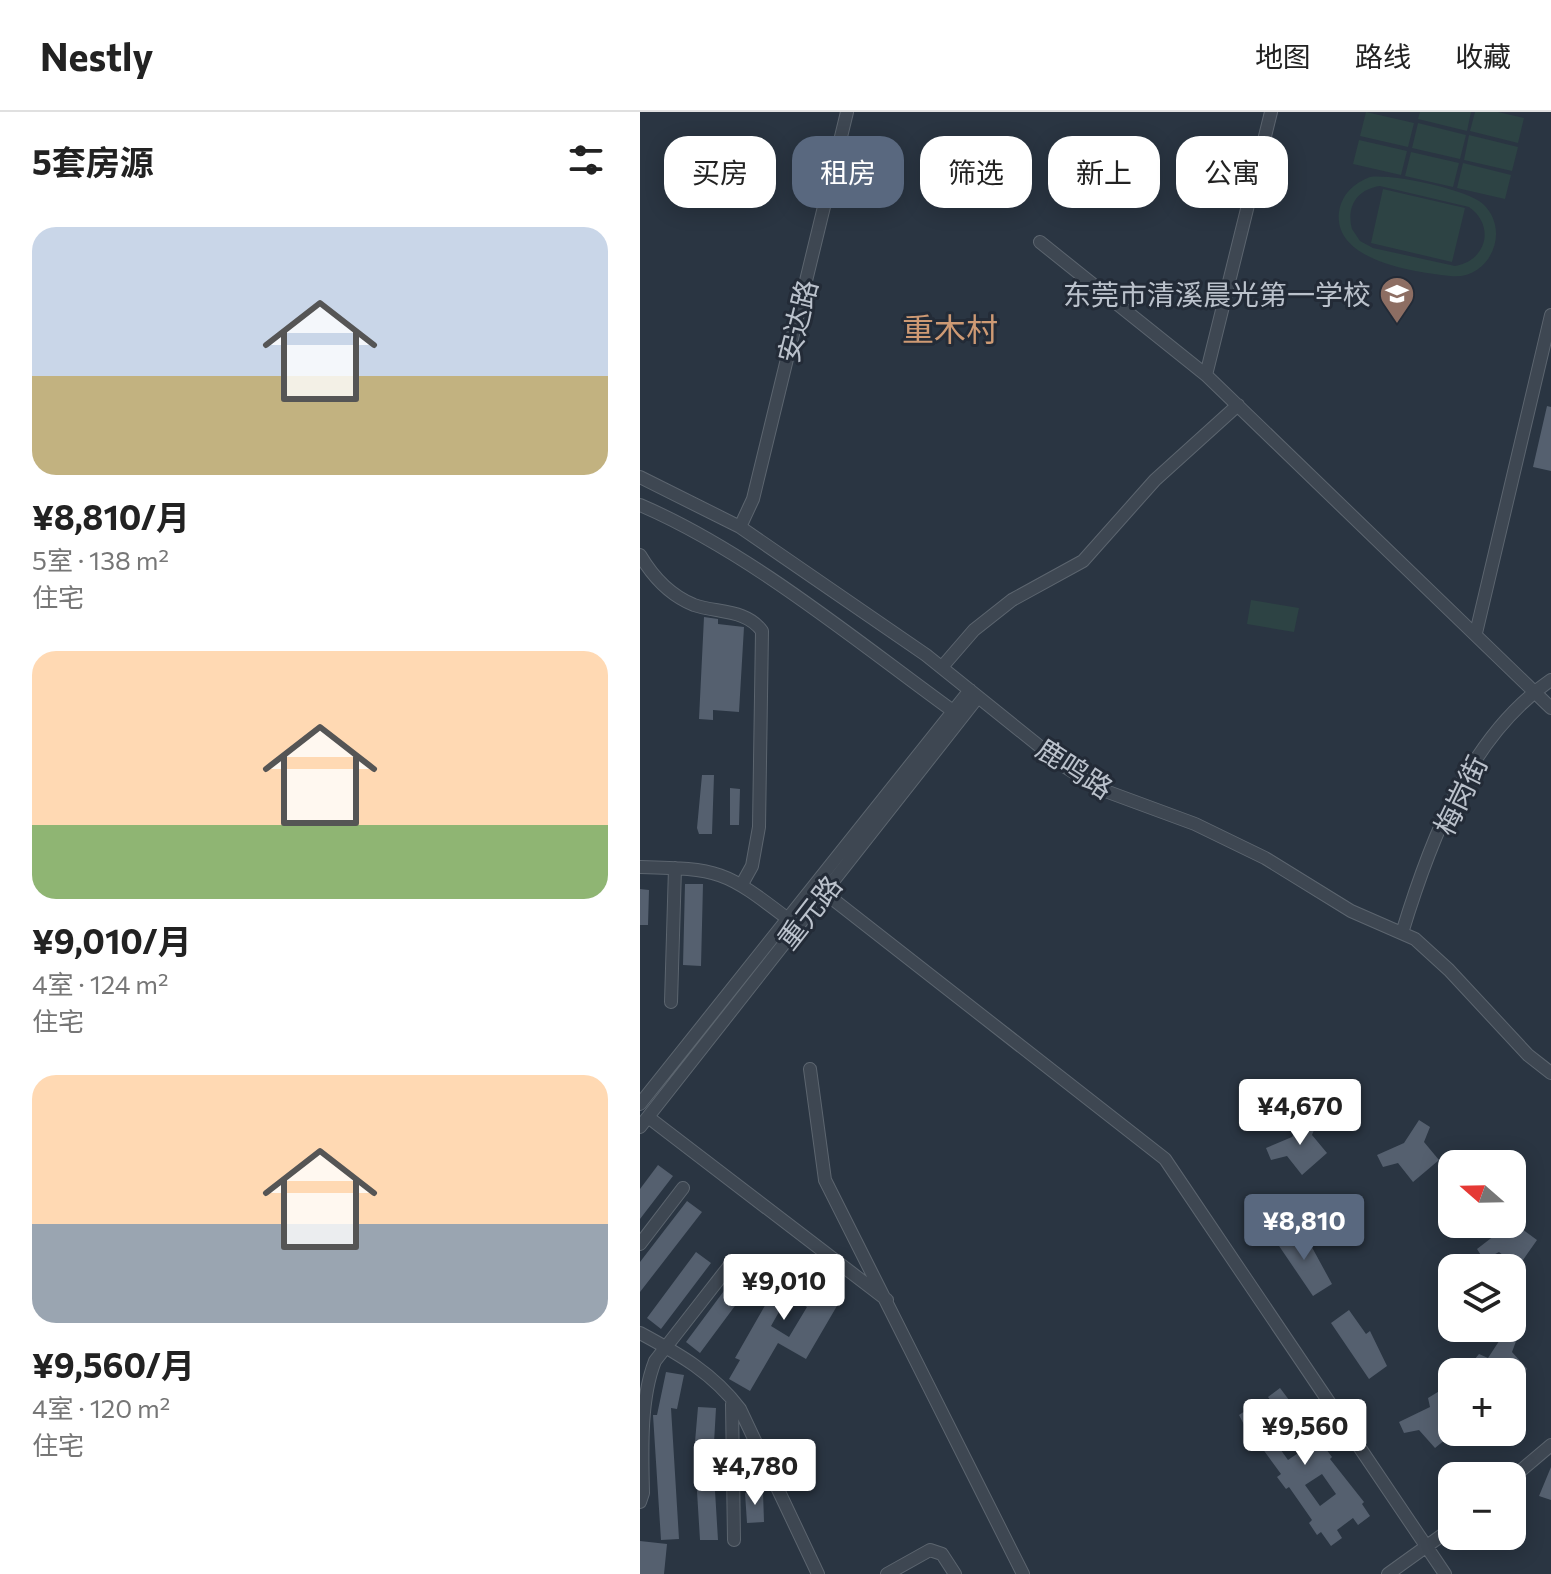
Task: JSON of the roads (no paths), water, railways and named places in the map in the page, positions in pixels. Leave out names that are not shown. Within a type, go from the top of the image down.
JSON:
[{"type":"street","name":"安达路","points":[[740,527],[753,499],[847,112]]},
{"type":"street","points":[[1206,375],[1271,112]]},
{"type":"street","points":[[1040,242],[1206,375],[1551,708]]},
{"type":"street","points":[[1476,633],[1551,315]]},
{"type":"street","points":[[942,667],[974,630],[1012,600],[1083,561],[1155,480],[1238,405]]},
{"type":"street","name":"鹿鸣路","points":[[640,477],[740,527],[942,667],[1100,789],[1195,824],[1265,858],[1351,911],[1402,933],[1449,970],[1528,1055],[1551,1073]]},
{"type":"street","points":[[640,505],[676,520],[737,557],[958,714]]},
{"type":"street","points":[[640,555],[653,575],[671,592],[693,604],[746,617],[762,631],[759,827],[757,847],[742,884]]},
{"type":"street","name":"梅岗街","points":[[1402,933],[1418,881],[1477,753],[1535,690],[1551,680]]},
{"type":"street","name":"重元路","points":[[640,1104],[974,694]]},
{"type":"street","name":"重元路","points":[[644,1122],[825,893],[958,714]]},
{"type":"street","points":[[640,867],[713,871],[742,884],[788,919]]},
{"type":"street","points":[[671,1002],[675,868]]},
{"type":"street","points":[[825,893],[1165,1159],[1445,1574]]},
{"type":"street","points":[[810,1069],[825,1180],[890,1303],[1023,1574]]},
{"type":"street","points":[[644,1122],[890,1303]]},
{"type":"street","points":[[640,1244],[683,1188]]},
{"type":"street","points":[[640,1502],[643,1493],[643,1389],[650,1370],[730,1265]]},
{"type":"street","points":[[640,1333],[707,1372],[740,1409],[818,1574]]},
{"type":"street","points":[[725,1389],[735,1422],[731,1461],[734,1540]]},
{"type":"street","points":[[1526,1466],[1551,1445]]},
{"type":"street","points":[[1388,1574],[1438,1540]]},
{"type":"street","points":[[887,1574],[930,1550],[942,1554],[955,1574]]},
{"type":"place","name":"东莞市清溪晨光第一学校","points":[[1397,325]]},
{"type":"district","name":"重木村","points":[[950,328]]}]
